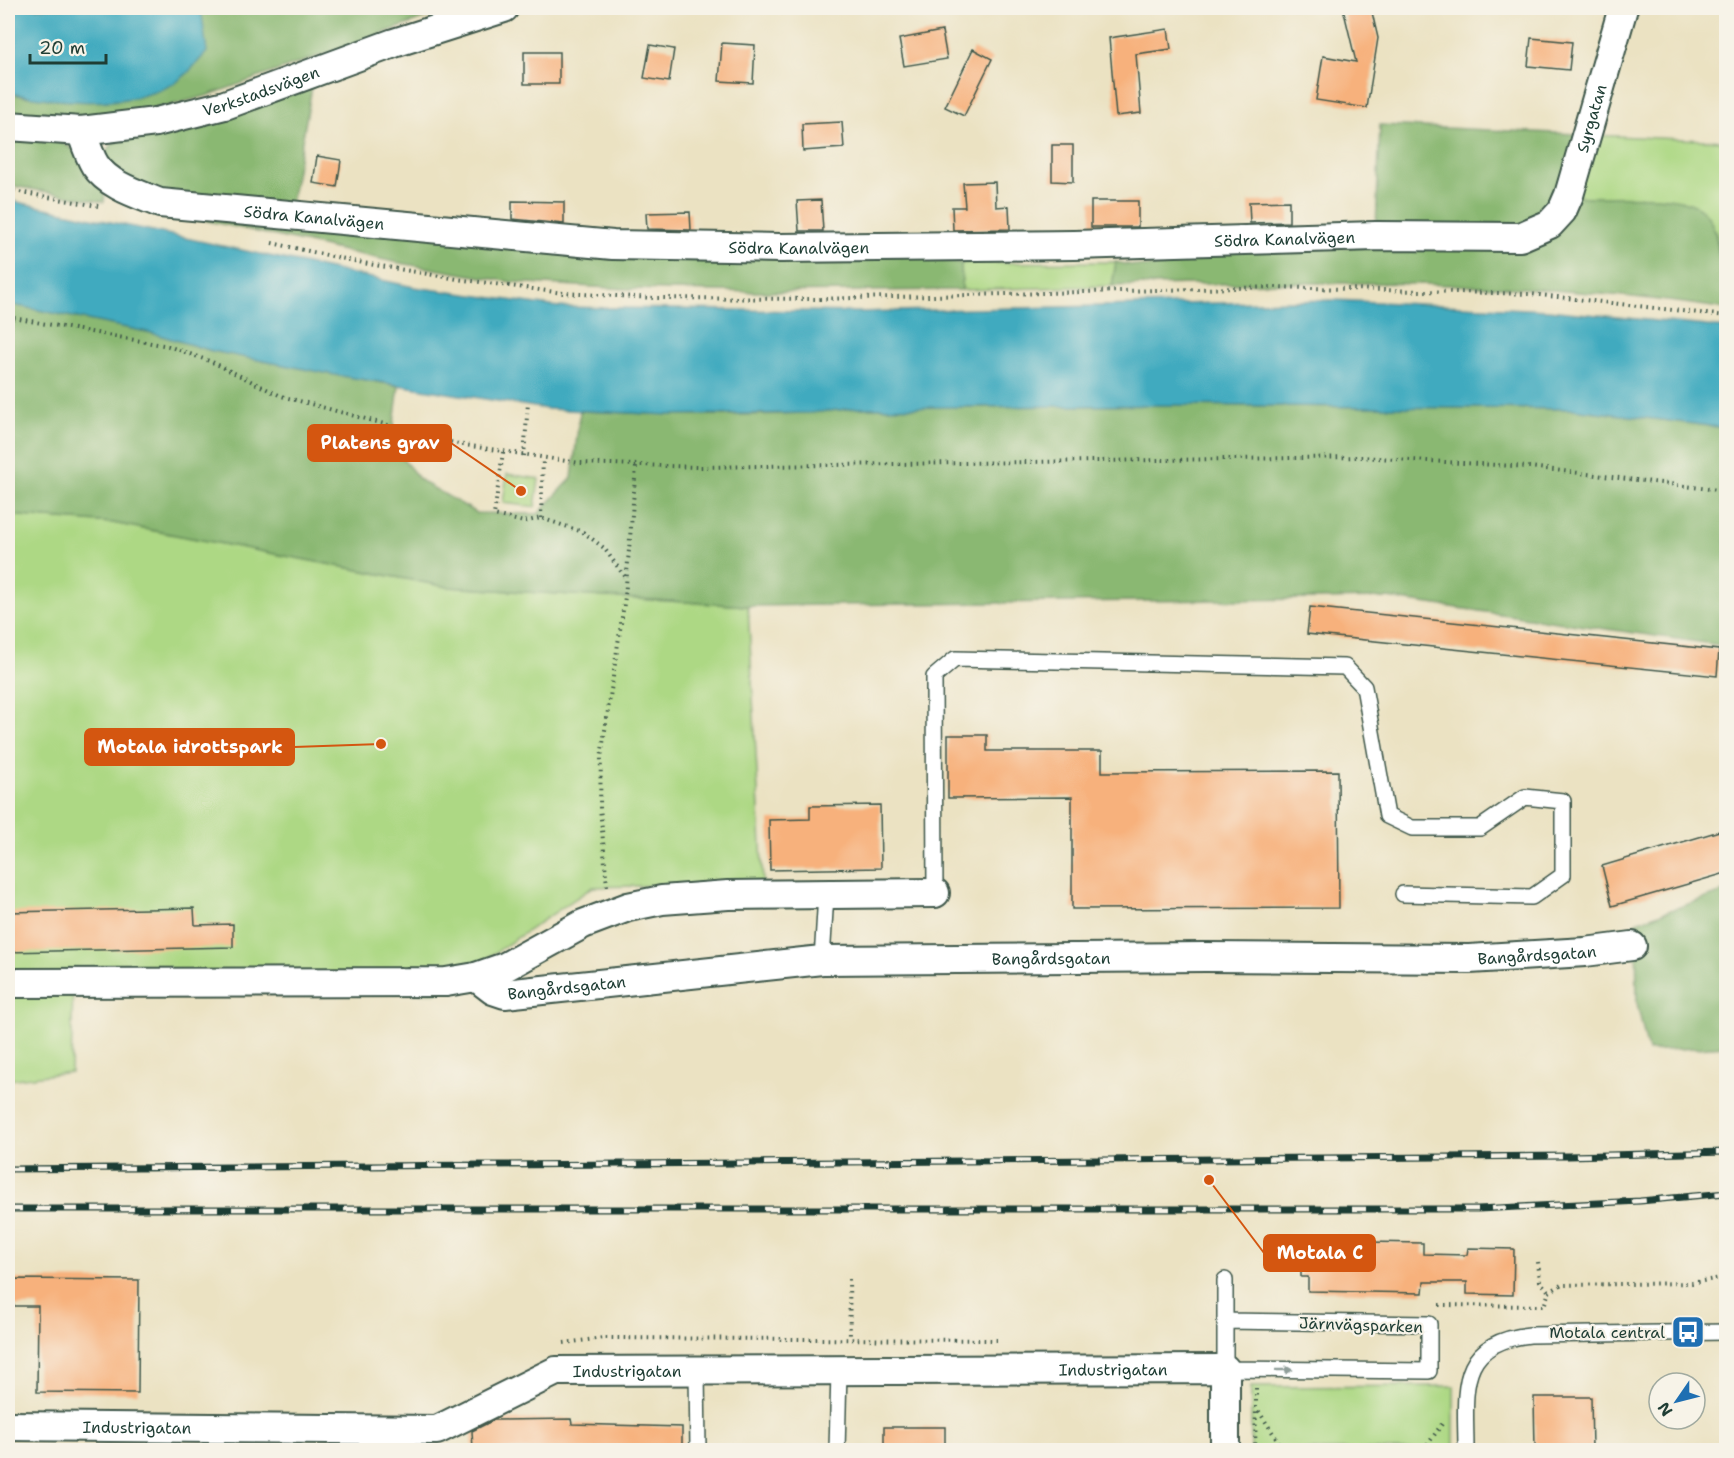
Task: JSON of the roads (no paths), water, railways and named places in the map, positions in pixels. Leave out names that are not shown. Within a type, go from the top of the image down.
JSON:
[{"type":"street","name":"Verkstadsvägen","points":[[8,126],[81,131],[156,122],[225,105],[393,43],[504,8]]},
{"type":"street","name":"Syrgatan","points":[[1550,224],[1562,210],[1569,195],[1623,8]]},
{"type":"street","name":"Södra Kanalvägen","points":[[81,131],[95,165],[103,174],[118,185],[160,203],[613,245],[780,249],[1074,245],[1376,236],[1502,238],[1520,237],[1550,224]]},
{"type":"street","name":"Bangårdsgatan","points":[[8,983],[419,983],[476,977],[505,967],[583,924],[662,900],[728,895],[935,893]]},
{"type":"street","name":"Bangårdsgatan","points":[[476,977],[493,990],[505,994],[822,960],[1205,957],[1469,959],[1586,952],[1632,946]]},
{"type":"street","name":"Industrigatan","points":[[8,1426],[436,1440],[556,1371],[1225,1369]]},
{"type":"street","points":[[1225,1369],[1226,1450]]},
{"type":"lane","points":[[935,893],[934,677],[955,659],[1346,667],[1364,687],[1387,816],[1412,828],[1480,828],[1525,797],[1563,801],[1563,875],[1532,897],[1403,894]]},
{"type":"lane","points":[[822,960],[826,894]]},
{"type":"lane","points":[[1225,1280],[1225,1369]]},
{"type":"lane","name":"Järnvägsparken","points":[[1225,1321],[1430,1324],[1429,1371],[1225,1369]]},
{"type":"lane","points":[[1467,1450],[1466,1387],[1468,1372],[1476,1357],[1498,1342],[1513,1337],[1726,1332]]},
{"type":"lane","points":[[697,1371],[698,1450]]},
{"type":"lane","points":[[837,1450],[839,1371]]},
{"type":"water","points":[[8,8],[195,8],[202,15],[207,52],[178,81],[134,98],[92,102],[8,93]]},
{"type":"water","points":[[8,200],[414,287],[559,307],[857,312],[1334,300],[1548,310],[1726,328],[1726,428],[1573,409],[1175,405],[857,408],[810,413],[669,415],[547,409],[335,375],[212,351],[152,333],[8,304]]},
{"type":"railway","points":[[8,1169],[1568,1156],[1726,1152]]},
{"type":"railway","points":[[8,1209],[1478,1209],[1640,1201],[1726,1193]]},
{"type":"place","name":"Platens grav","points":[[521,491]]},
{"type":"place","name":"Motala idrottspark","points":[[381,744]]},
{"type":"place","name":"Motala C","points":[[1209,1180]]},
{"type":"place","name":"Motala central","points":[[1688,1332]]}]
